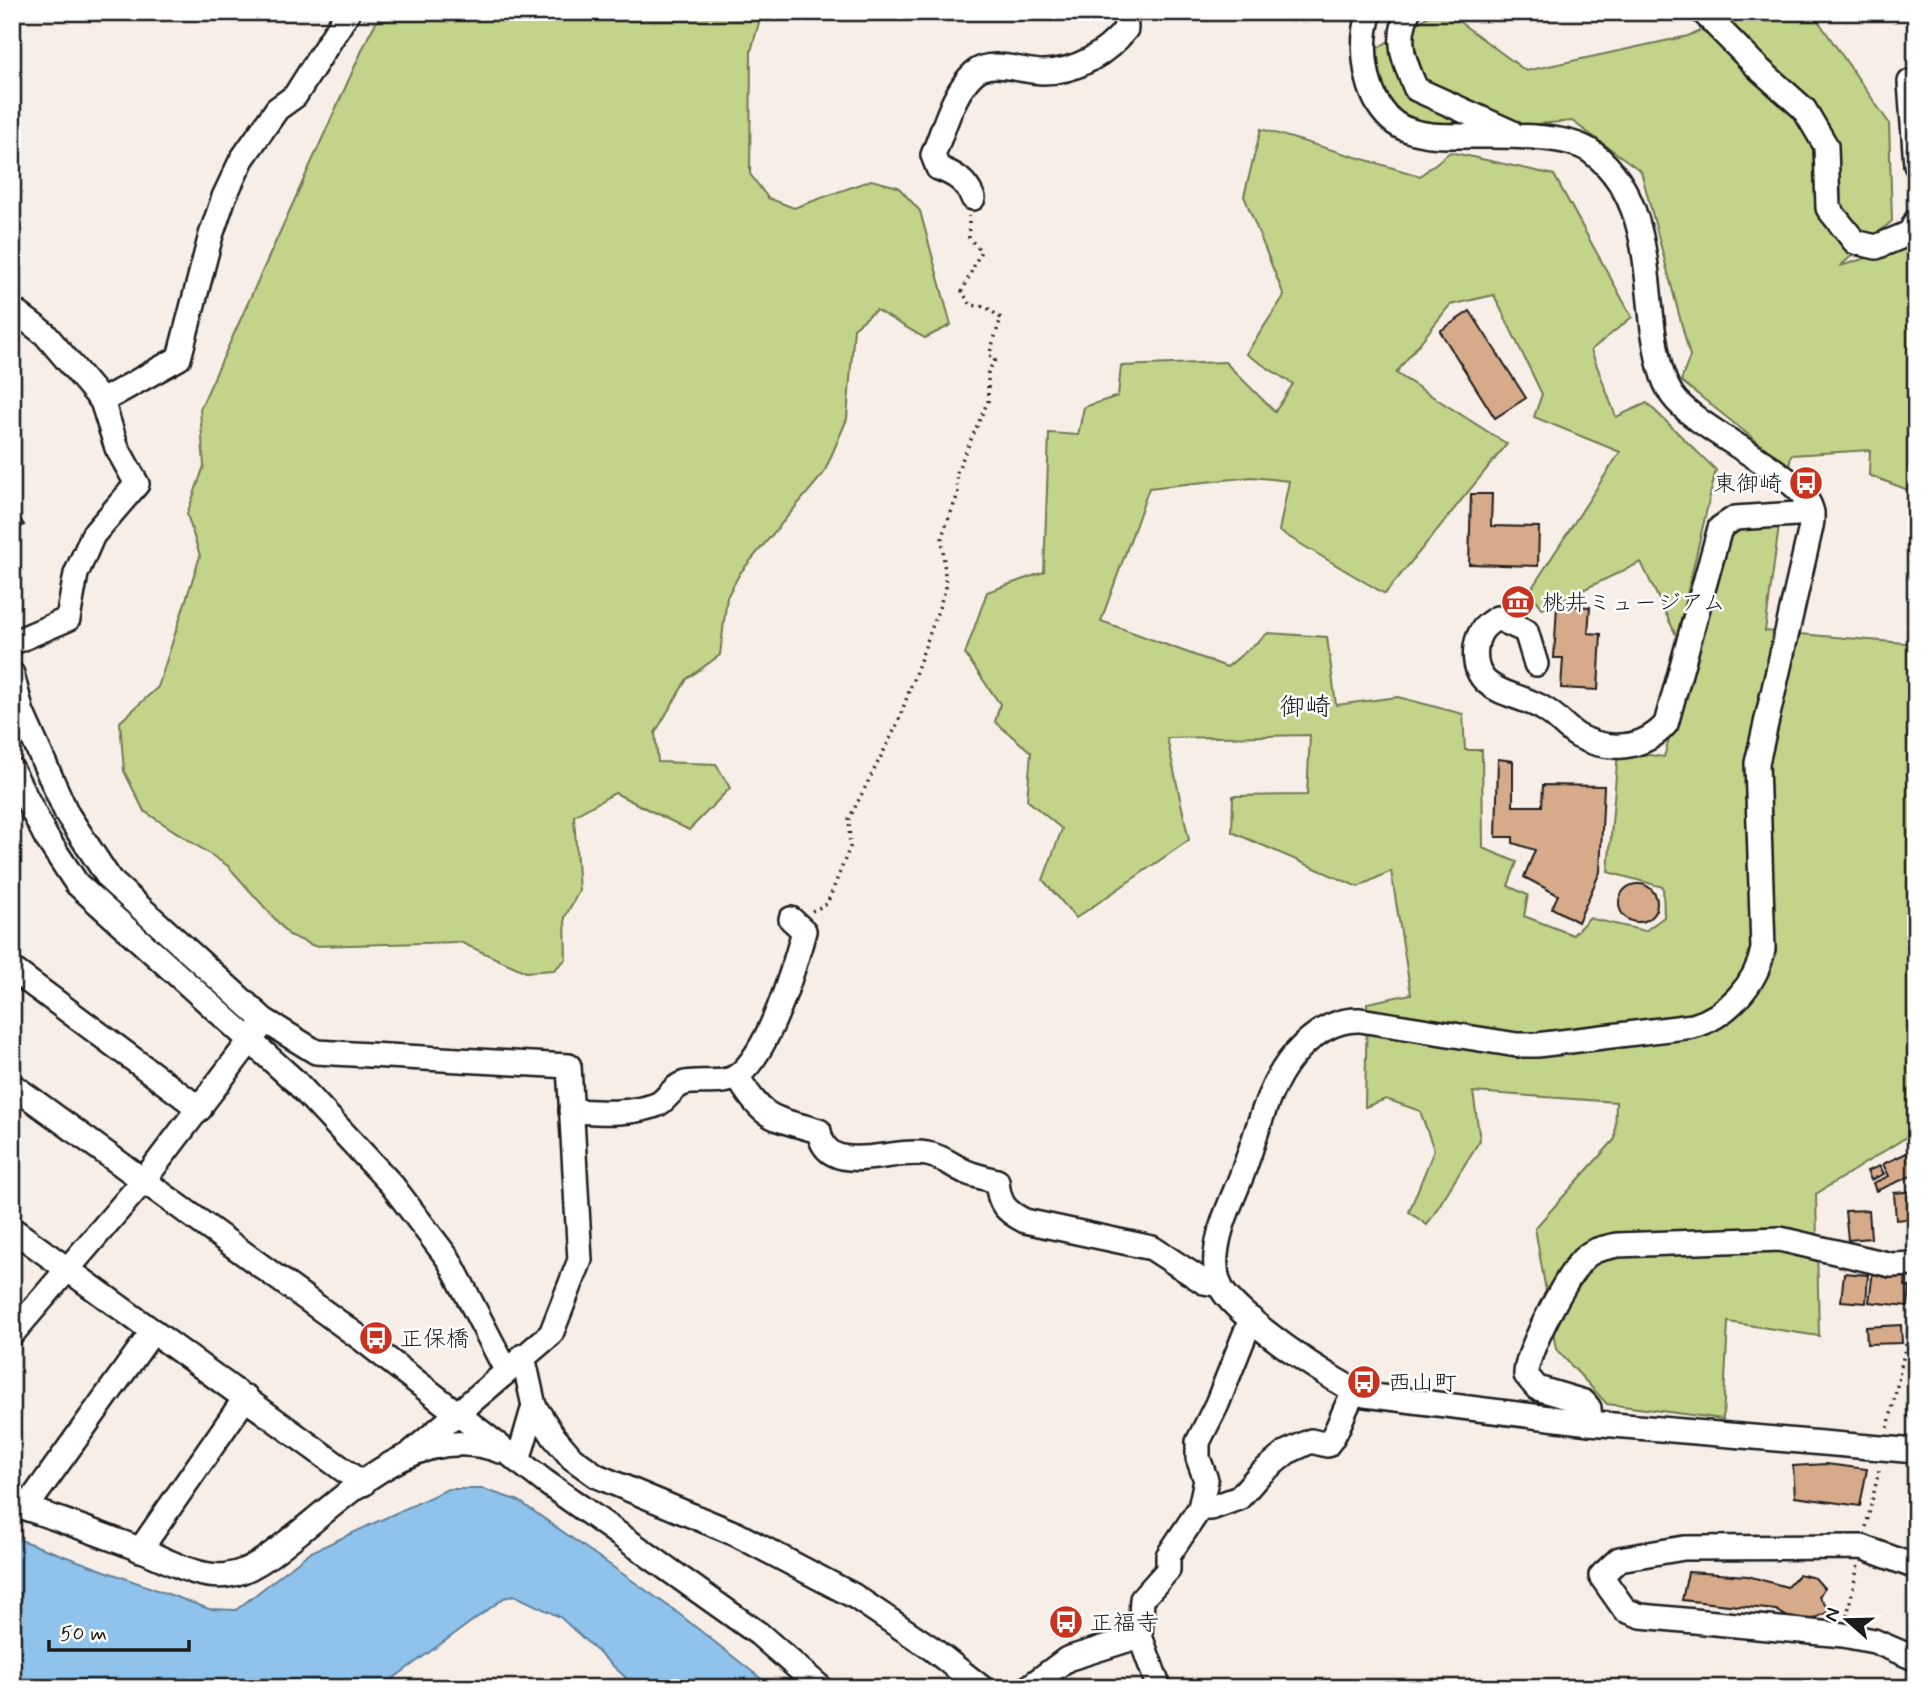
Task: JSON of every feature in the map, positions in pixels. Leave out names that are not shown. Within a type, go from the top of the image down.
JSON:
[{"type":"street","points":[[102,401],[179,358],[211,234],[224,197],[242,159],[277,109],[295,96],[348,12]]},
{"type":"street","points":[[973,198],[969,188],[954,174],[938,167],[933,155],[965,82],[977,70],[998,66],[1043,72],[1079,66],[1114,44],[1126,29],[1125,12]]},
{"type":"street","points":[[1370,12],[1364,39],[1366,64],[1376,100],[1391,120],[1414,132],[1431,135],[1520,136],[1565,142],[1591,150],[1625,187],[1639,225],[1657,359],[1673,396],[1703,422],[1797,487],[1807,500],[1812,513],[1757,763],[1763,950],[1758,968],[1747,986],[1725,1010],[1707,1022],[1537,1045],[1517,1045],[1360,1020],[1339,1021],[1326,1027],[1293,1055],[1272,1091],[1220,1233],[1216,1260],[1220,1284],[1233,1304],[1251,1319],[1355,1392],[1378,1398],[1590,1423],[1916,1451]]},
{"type":"street","points":[[1408,12],[1399,34],[1406,66],[1416,89],[1446,105],[1520,136]]},
{"type":"street","points":[[1703,12],[1758,68],[1804,108],[1826,146],[1828,208],[1855,242],[1876,247],[1910,233],[1916,221]]},
{"type":"street","points":[[1910,82],[1916,165]]},
{"type":"street","points":[[12,309],[46,334],[102,401],[117,448],[137,484],[93,535],[76,574],[68,619],[12,643]]},
{"type":"street","points":[[1536,664],[1526,631],[1497,618],[1483,626],[1476,645],[1475,666],[1486,681],[1508,696],[1544,708],[1577,735],[1605,747],[1634,744],[1654,738],[1666,724],[1720,528],[1735,518],[1812,513]]},
{"type":"street","points":[[12,674],[17,714],[67,814],[110,880],[264,1020],[316,1052],[569,1066],[580,1260],[551,1334],[457,1411],[412,1452],[363,1484],[271,1554],[229,1575],[198,1571],[19,1506],[153,1331]]},
{"type":"street","points":[[12,771],[46,837],[77,884],[296,1082],[392,1185],[449,1260],[514,1363],[534,1405],[554,1437],[572,1458],[597,1476],[736,1534],[854,1595],[932,1648],[982,1688]]},
{"type":"street","points":[[571,1111],[620,1112],[658,1105],[670,1090],[686,1083],[712,1082],[737,1076],[752,1058],[784,997],[804,931],[791,919]]},
{"type":"street","points":[[12,969],[200,1109]]},
{"type":"street","points":[[12,1334],[70,1270],[144,1180],[251,1042],[264,1020]]},
{"type":"street","points":[[737,1076],[751,1100],[768,1116],[819,1131],[821,1144],[829,1154],[845,1158],[925,1153],[968,1173],[997,1181],[999,1198],[1006,1212],[1025,1221],[1152,1248],[1205,1282],[1220,1284]]},
{"type":"street","points":[[12,1085],[457,1411],[518,1461],[759,1634],[821,1688]]},
{"type":"street","points":[[12,1229],[363,1484]]},
{"type":"street","points":[[1590,1423],[1589,1408],[1584,1402],[1537,1388],[1525,1375],[1525,1366],[1532,1348],[1578,1265],[1596,1250],[1617,1245],[1780,1238],[1891,1265],[1916,1264]]},
{"type":"street","points":[[1159,1688],[1140,1636],[1142,1599],[1168,1570],[1168,1556],[1200,1508],[1206,1480],[1198,1458],[1198,1442],[1217,1404],[1251,1319]]},
{"type":"street","points":[[1200,1508],[1211,1508],[1239,1498],[1259,1475],[1287,1452],[1311,1441],[1327,1445],[1338,1432],[1343,1408],[1355,1392]]},
{"type":"street","points":[[140,1550],[246,1397]]},
{"type":"street","points":[[518,1461],[534,1405]]},
{"type":"street","points":[[412,1452],[430,1446],[459,1443],[488,1447],[518,1461]]},
{"type":"street","points":[[1916,1567],[1862,1547],[1684,1548],[1619,1559],[1601,1576],[1625,1610],[1641,1616],[1843,1635],[1874,1641],[1916,1659]]},
{"type":"street","points":[[1028,1688],[1067,1659],[1140,1636]]},
{"type":"path","points":[[791,919],[827,904],[836,887],[850,847],[849,820],[897,725],[946,588],[942,536],[958,494],[956,474],[988,401],[988,372],[995,360],[989,355],[1001,318],[986,307],[971,305],[962,292],[981,251],[969,238],[973,198]]},
{"type":"path","points":[[1843,1635],[1916,1297]]},
{"type":"green space","points":[[382,12],[762,12],[751,51],[750,174],[768,198],[794,208],[871,180],[898,187],[920,211],[951,325],[925,338],[876,310],[854,328],[847,419],[824,473],[740,573],[727,597],[720,655],[687,679],[655,733],[658,762],[716,764],[730,788],[689,830],[615,793],[574,816],[579,891],[565,917],[566,959],[554,970],[526,972],[460,942],[314,946],[289,935],[228,866],[144,811],[124,771],[120,722],[158,687],[200,556],[187,514],[204,466],[200,409],[369,35]]},
{"type":"green space","points":[[1435,12],[1446,12],[1526,71],[1688,36],[1722,20],[1716,12],[1812,12],[1889,123],[1892,221],[1840,266],[1916,243],[1916,493],[1869,475],[1870,450],[1791,455],[1789,467],[1681,381],[1690,356],[1641,171],[1572,121],[1526,125],[1424,126],[1392,108],[1373,51]]},
{"type":"green space","points":[[1261,129],[1420,176],[1450,152],[1554,175],[1632,317],[1591,350],[1616,417],[1647,403],[1716,470],[1677,637],[1641,562],[1543,609],[1530,591],[1620,452],[1534,417],[1542,394],[1494,295],[1450,305],[1396,373],[1507,444],[1385,594],[1279,531],[1289,481],[1252,477],[1149,488],[1101,621],[1227,667],[1268,633],[1327,637],[1336,705],[1398,697],[1463,714],[1465,750],[1482,750],[1483,848],[1517,862],[1508,886],[1528,895],[1524,916],[1573,935],[1589,918],[1645,931],[1664,917],[1663,887],[1608,872],[1618,751],[1664,757],[1728,528],[1779,526],[1765,631],[1916,644],[1916,1131],[1816,1194],[1819,1336],[1728,1322],[1723,1419],[1607,1404],[1556,1349],[1535,1228],[1615,1139],[1616,1102],[1473,1092],[1480,1140],[1427,1225],[1409,1212],[1434,1150],[1420,1111],[1386,1099],[1365,1107],[1367,1003],[1411,994],[1391,871],[1358,887],[1232,832],[1233,796],[1307,795],[1310,735],[1167,738],[1189,840],[1076,918],[1043,880],[1062,829],[1027,800],[1031,752],[995,722],[1000,704],[965,654],[987,592],[1044,572],[1049,433],[1078,435],[1084,407],[1118,396],[1121,366],[1225,362],[1275,412],[1293,384],[1246,354],[1284,296],[1244,196]]},
{"type":"water","points":[[448,1489],[483,1489],[519,1501],[674,1610],[773,1688],[637,1688],[560,1617],[514,1595],[504,1598],[380,1688],[12,1687],[12,1537],[209,1609],[236,1610],[309,1553]]},
{"type":"building","points":[[1470,311],[1526,398],[1495,418],[1440,331]]},
{"type":"building","points":[[1471,494],[1492,494],[1491,526],[1539,527],[1538,566],[1469,564]]},
{"type":"building","points":[[14,510],[24,525],[12,533],[12,511]]},
{"type":"building","points":[[1557,605],[1590,607],[1588,633],[1601,634],[1598,690],[1561,688],[1563,658],[1554,658]]},
{"type":"building","points":[[1498,759],[1513,761],[1513,806],[1542,806],[1543,785],[1604,786],[1600,872],[1578,922],[1552,908],[1558,895],[1524,877],[1535,850],[1513,843],[1513,837],[1496,837]]},
{"type":"building","points":[[1638,884],[1651,890],[1657,903],[1651,916],[1638,922],[1625,916],[1619,903],[1625,890]]},
{"type":"building","points":[[1911,1151],[1916,1174],[1876,1191],[1873,1183],[1889,1176],[1883,1164]]},
{"type":"building","points":[[1880,1166],[1884,1174],[1871,1180],[1867,1171]]},
{"type":"building","points":[[1916,1191],[1916,1218],[1896,1220],[1894,1193]]},
{"type":"building","points":[[1869,1210],[1871,1238],[1848,1240],[1845,1211]]},
{"type":"building","points":[[1873,1271],[1906,1275],[1905,1286],[1910,1287],[1908,1306],[1869,1302]]},
{"type":"building","points":[[1844,1273],[1868,1275],[1866,1303],[1841,1301]]},
{"type":"building","points":[[1901,1325],[1902,1343],[1867,1344],[1866,1327]]},
{"type":"building","points":[[1826,1464],[1867,1469],[1860,1506],[1795,1497],[1793,1466]]},
{"type":"building","points":[[1688,1572],[1748,1576],[1787,1587],[1799,1574],[1815,1578],[1824,1588],[1819,1597],[1830,1611],[1801,1625],[1776,1610],[1682,1600]]},
{"type":"place","name":"東御崎","points":[[1806,483]]},
{"type":"place","name":"桃井ミュージアム","points":[[1518,602]]},
{"type":"place","name":"正保橋","points":[[376,1338]]},
{"type":"place","name":"西山町","points":[[1364,1382]]},
{"type":"place","name":"正福寺","points":[[1066,1622]]},
{"type":"district","name":"御崎","points":[[1305,706]]}]
